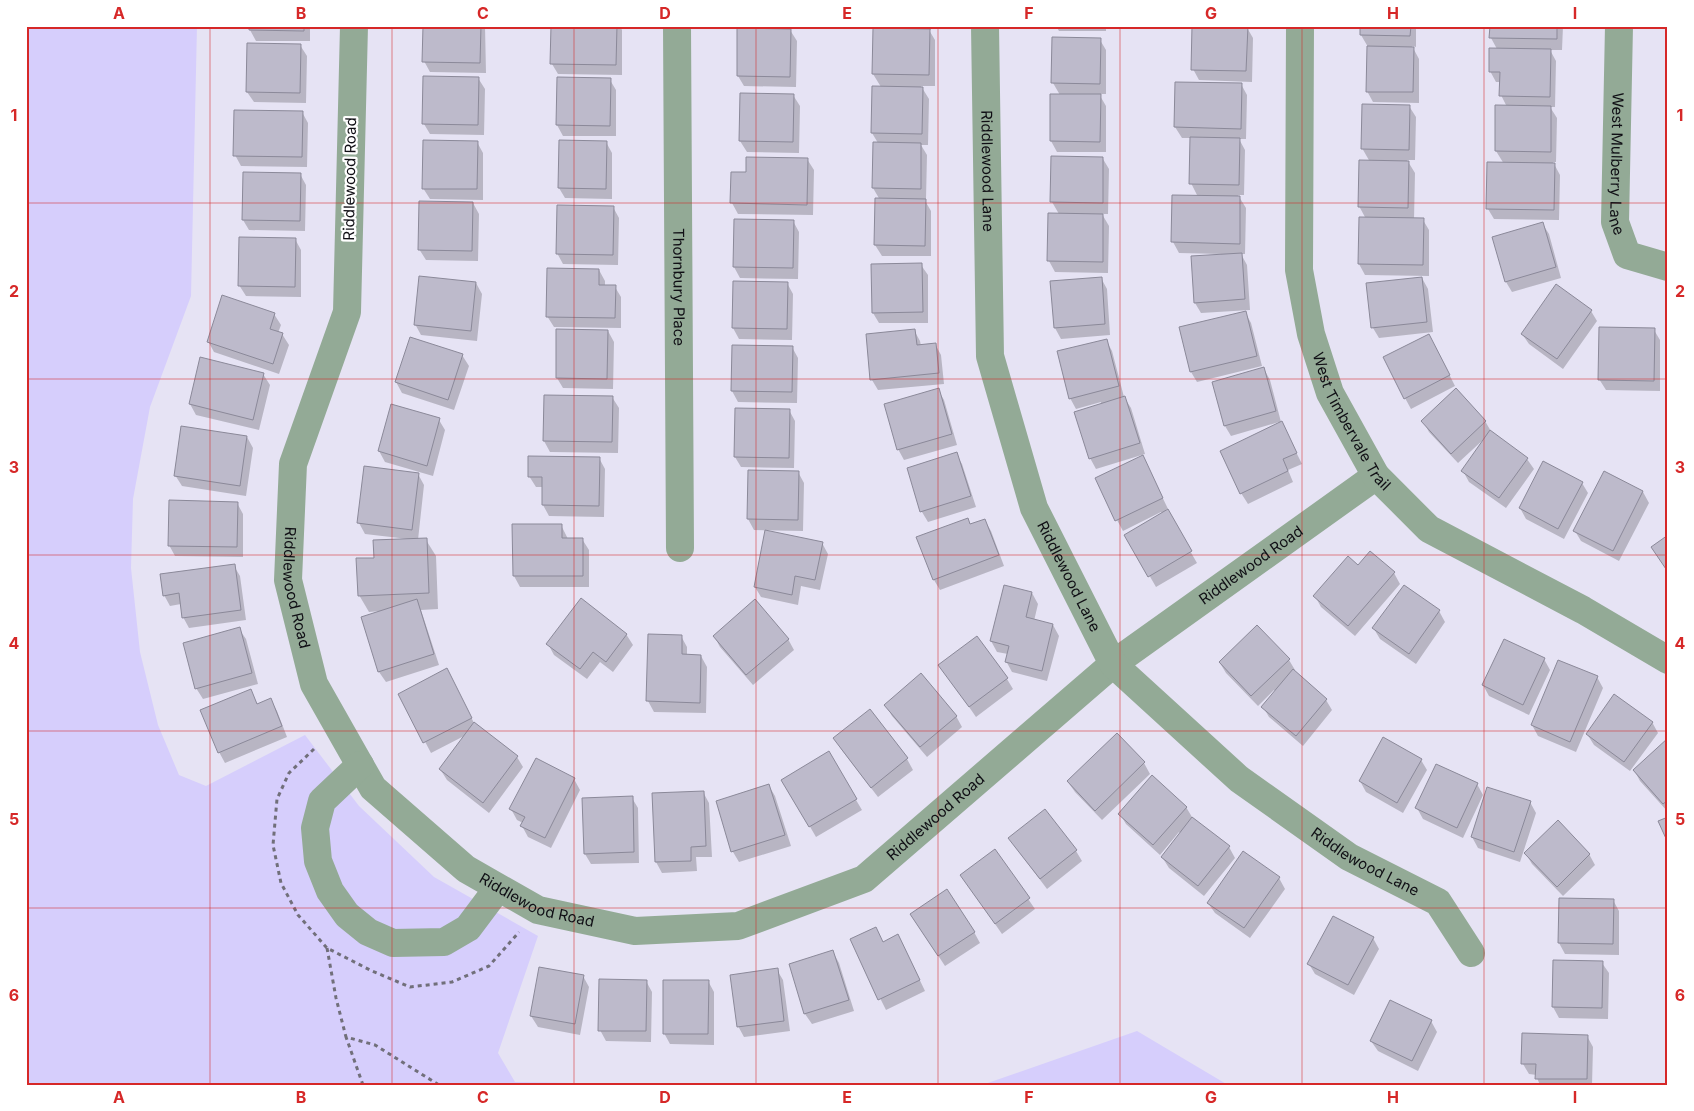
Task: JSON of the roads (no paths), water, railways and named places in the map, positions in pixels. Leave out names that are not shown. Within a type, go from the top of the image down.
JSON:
[{"type":"street","name":"Riddlewood Road","points":[[354,26],[347,312],[293,464],[288,580],[314,684],[372,788],[466,869],[538,910],[634,930],[738,926],[864,880],[1113,664],[1376,476]]},
{"type":"street","name":"Thornbury Place","points":[[676,26],[680,548]]},
{"type":"street","name":"Riddlewood Lane","points":[[985,26],[990,356],[1034,508],[1113,664],[1239,779],[1349,857],[1438,902],[1471,953]]},
{"type":"street","name":"West Timbervale Trail","points":[[1300,26],[1299,270],[1311,334],[1330,393],[1376,476],[1429,528],[1583,610],[1668,660]]},
{"type":"street","name":"West Mulberry Lane","points":[[1619,26],[1615,222],[1627,255],[1668,267]]},
{"type":"street","points":[[360,765],[322,801],[315,828],[318,861],[330,891],[347,914],[368,932],[393,943],[444,942],[468,928],[498,888]]}]
